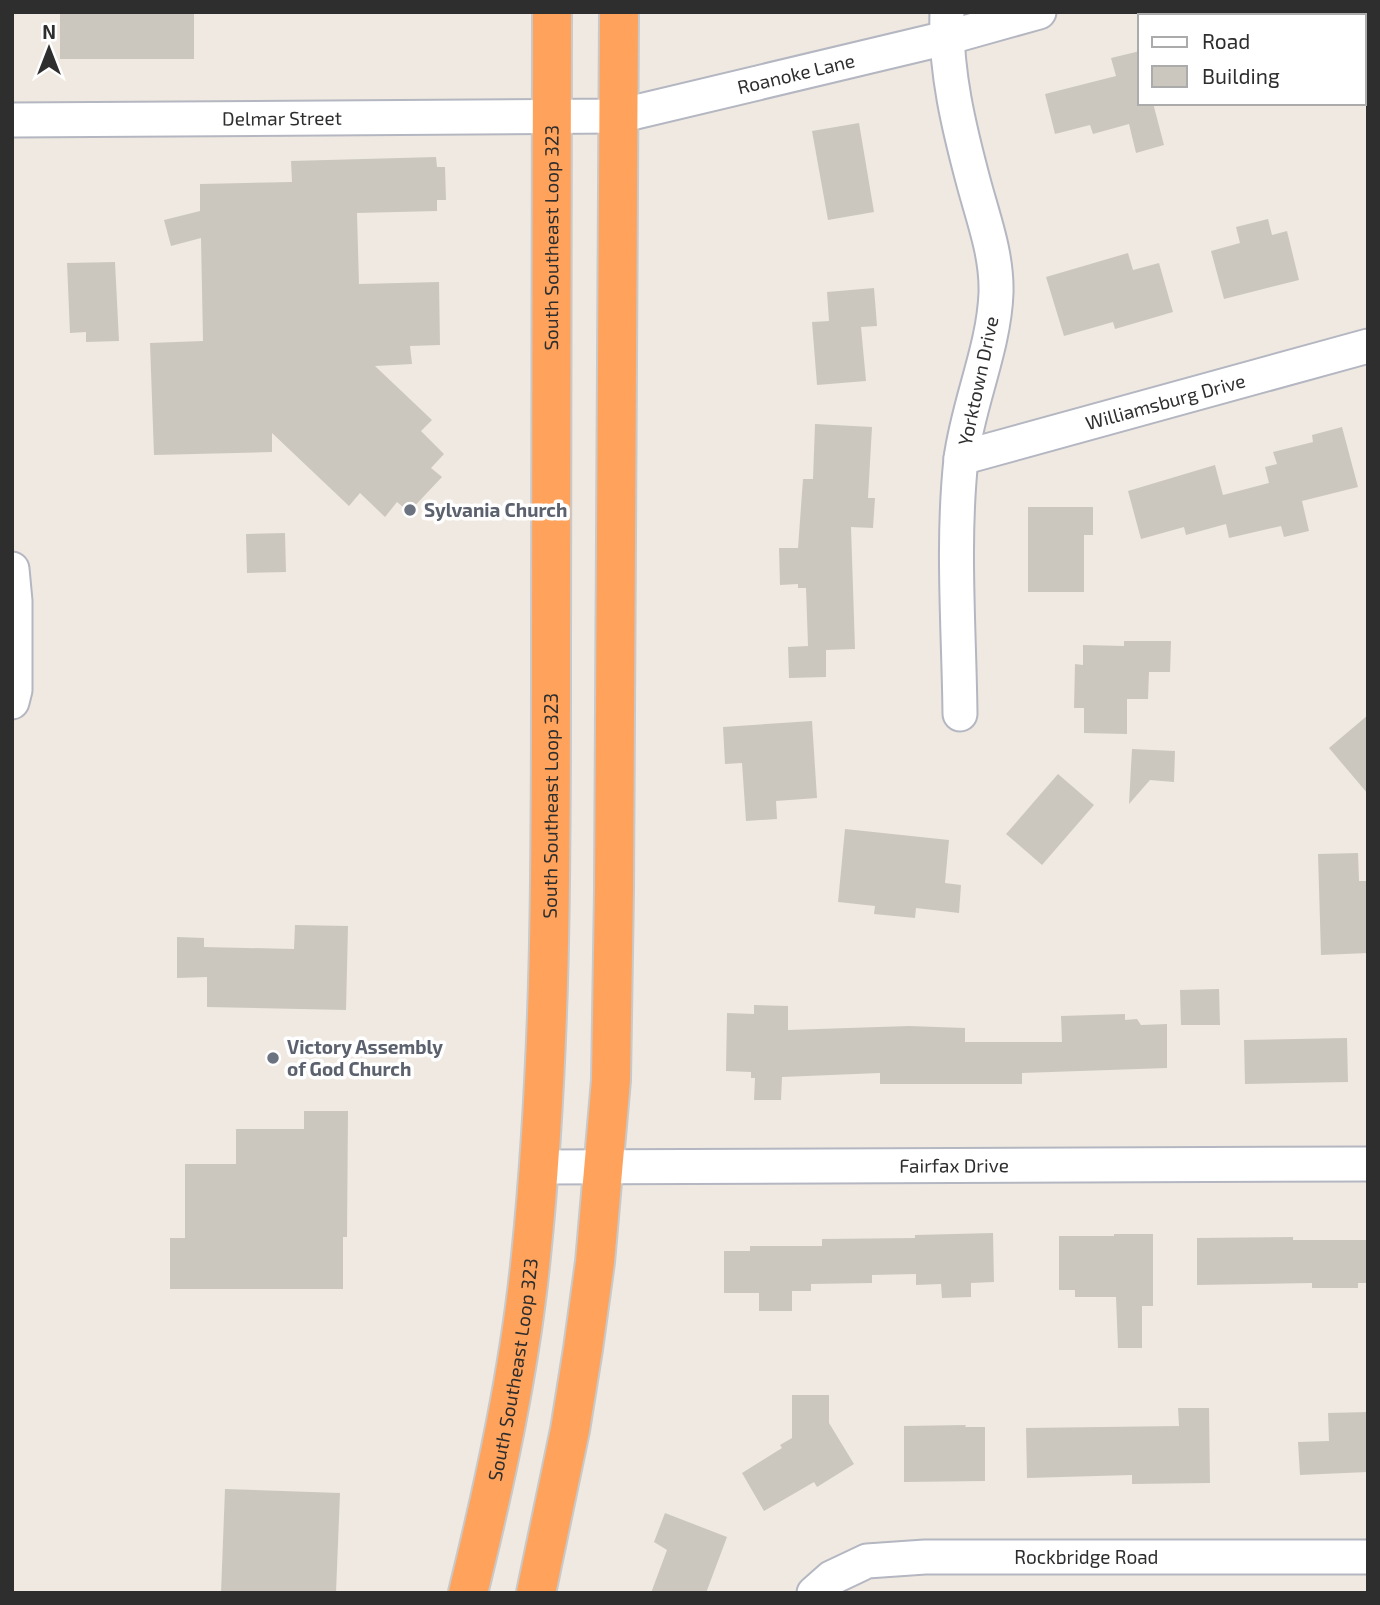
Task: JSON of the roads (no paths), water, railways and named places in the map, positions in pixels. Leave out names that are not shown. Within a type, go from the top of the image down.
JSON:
[{"type":"highway","name":"South Southeast Loop 323","points":[[468,1593],[506,1420],[531,1260],[544,1098],[551,895],[552,12]]},
{"type":"highway","points":[[536,1593],[570,1430],[583,1349],[595,1262],[611,1080],[619,12]]},
{"type":"street","name":"Roanoke Lane","points":[[551,115],[619,116],[946,25],[1039,12]]},
{"type":"street","name":"Yorktown Drive","points":[[946,25],[952,92],[992,242],[996,292],[992,325],[961,458],[957,541],[960,714]]},
{"type":"street","name":"Delmar Street","points":[[12,120],[551,115]]},
{"type":"street","name":"Williamsburg Drive","points":[[961,458],[1368,346]]},
{"type":"street","points":[[12,569],[15,601],[15,690],[12,702]]},
{"type":"street","name":"Fairfax Drive","points":[[539,1167],[1368,1164]]},
{"type":"street","name":"Rockbridge Road","points":[[814,1593],[831,1578],[867,1561],[925,1557],[1368,1557]]},
{"type":"place","name":"Sylvania Church","points":[[410,510]]},
{"type":"place","name":"Victory Assembly of God Church","points":[[273,1058]]}]
